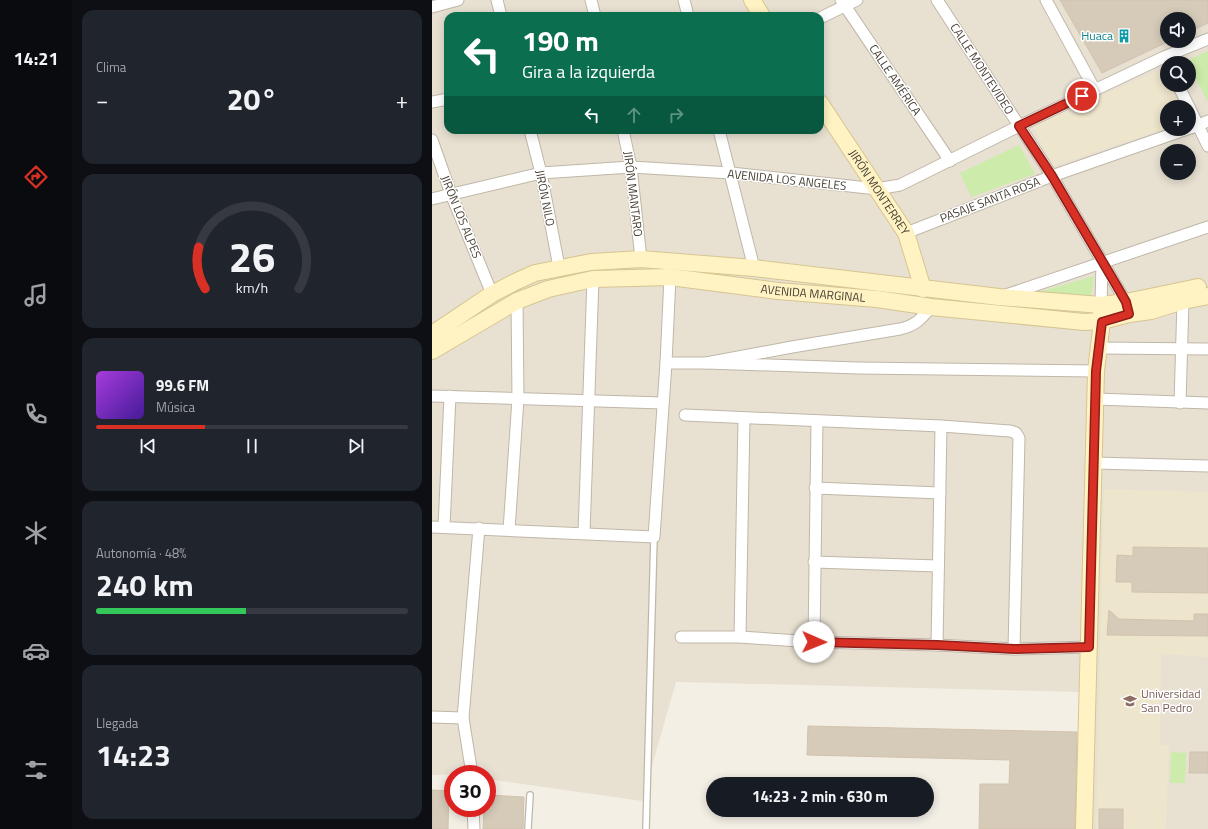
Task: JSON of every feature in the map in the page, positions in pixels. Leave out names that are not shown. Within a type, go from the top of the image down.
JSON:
[{"type":"main road","points":[[752,0],[760,12]]},
{"type":"main road","name":"JIRÓN MONTERREY","points":[[824,110],[906,233],[924,288]]},
{"type":"main road","name":"AVENIDA MARGINAL","points":[[432,334],[492,294],[535,273],[559,267],[591,262],[641,259],[754,268],[999,297],[1101,305],[1151,311],[1183,301],[1208,296]]},
{"type":"main road","name":"AVENIDA MARGINAL","points":[[432,352],[517,301],[548,289],[593,279],[670,277],[778,291],[877,298],[930,307],[1084,322],[1102,322],[1128,308],[1208,285]]},
{"type":"main road","points":[[1084,829],[1096,371],[1102,322],[1101,305]]},
{"type":"street","points":[[432,7],[458,0]]},
{"type":"street","points":[[497,0],[500,12]]},
{"type":"street","points":[[591,0],[594,12]]},
{"type":"street","points":[[684,0],[687,12]]},
{"type":"street","points":[[824,15],[843,3],[857,0]]},
{"type":"street","name":"CALLE MONTEVIDEO","points":[[936,0],[1052,176],[1128,308]]},
{"type":"street","points":[[1046,0],[1095,90]]},
{"type":"street","name":"CALLE AMÉRICA","points":[[843,3],[950,161]]},
{"type":"street","name":"AVENIDA LOS ANGELES","points":[[1174,56],[1208,39]]},
{"type":"street","name":"AVENIDA LOS ANGELES","points":[[432,199],[541,173],[631,167],[731,173],[877,189],[900,185],[1095,90],[1160,63]]},
{"type":"street","points":[[432,102],[444,100]]},
{"type":"street","points":[[1196,126],[1208,146]]},
{"type":"street","name":"JIRÓN NILO","points":[[531,134],[541,173],[559,267]]},
{"type":"street","name":"JIRÓN MANTARO","points":[[624,134],[631,167],[641,259]]},
{"type":"street","points":[[720,134],[754,268]]},
{"type":"street","name":"PASAJE SANTA ROSA","points":[[906,233],[1052,176],[1167,136]]},
{"type":"street","name":"JIRÓN LOS ALPES","points":[[432,140],[451,194],[492,294]]},
{"type":"street","points":[[999,297],[1208,227]]},
{"type":"street","points":[[1101,305],[1102,262]]},
{"type":"street","points":[[432,526],[654,537],[666,363],[670,277]]},
{"type":"street","points":[[584,533],[593,279]]},
{"type":"street","points":[[509,530],[518,399],[517,301]]},
{"type":"street","points":[[1180,403],[1183,301]]},
{"type":"street","points":[[706,363],[900,329],[920,321],[930,307]]},
{"type":"street","points":[[1098,348],[1208,349]]},
{"type":"street","points":[[666,363],[858,368],[1096,371]]},
{"type":"street","points":[[432,396],[663,402]]},
{"type":"street","points":[[444,527],[450,396]]},
{"type":"street","points":[[1096,399],[1208,403]]},
{"type":"street","points":[[685,415],[941,426],[1010,431],[1016,433],[1019,438],[1014,649]]},
{"type":"street","points":[[740,637],[744,418]]},
{"type":"street","points":[[814,642],[817,421]]},
{"type":"street","points":[[937,645],[941,426]]},
{"type":"street","points":[[1094,463],[1208,466]]},
{"type":"street","points":[[816,488],[940,493]]},
{"type":"street","points":[[471,765],[463,718],[479,528]]},
{"type":"street","points":[[814,562],[938,566]]},
{"type":"street","points":[[681,637],[740,637],[814,642],[937,645],[1014,649],[1089,647]]},
{"type":"street","points":[[432,717],[463,718]]},
{"type":"street","points":[[473,817],[474,829]]},
{"type":"lane","points":[[646,829],[654,537]]},
{"type":"lane","points":[[528,829],[530,795]]},
{"type":"shaded area","points":[[432,0],[1208,0],[1208,829],[1077,829],[1081,692],[676,682],[642,801],[496,780],[496,765],[444,765],[444,775],[432,775]]},
{"type":"shaded area","points":[[1160,70],[1160,92],[1175,92],[1179,100],[1160,100],[1160,130],[1053,166],[1033,126]]},
{"type":"shaded area","name":"Universidad San Pedro","points":[[1104,489],[1208,492],[1208,657],[1161,654],[1160,745],[1169,745],[1166,829],[1096,829]]},
{"type":"green space","points":[[1208,51],[1208,102],[1196,79],[1196,56]]},
{"type":"green space","points":[[1019,145],[1035,174],[971,197],[960,173]]},
{"type":"green space","points":[[1094,276],[1090,305],[1021,297]]},
{"type":"green space","points":[[1171,752],[1186,753],[1185,783],[1170,783]]},
{"type":"building","name":"Huaca","points":[[1060,0],[1208,0],[1208,23],[1196,29],[1196,12],[1160,12],[1160,45],[1102,73]]},
{"type":"building","points":[[1133,547],[1208,548],[1208,593],[1132,592],[1132,582],[1116,582],[1117,555],[1133,556]]},
{"type":"building","points":[[1109,610],[1119,619],[1194,621],[1194,614],[1208,614],[1208,636],[1107,635]]},
{"type":"building","points":[[808,726],[1077,732],[1075,829],[979,829],[980,784],[1009,784],[1010,760],[807,755]]},
{"type":"building","points":[[1190,752],[1208,752],[1208,773],[1189,773]]},
{"type":"building","points":[[432,790],[444,791],[444,817],[448,817],[448,829],[432,829]]},
{"type":"building","points":[[496,795],[524,797],[523,829],[483,829],[484,817],[496,817]]},
{"type":"building","points":[[1099,809],[1123,809],[1123,829],[1099,829]]},
{"type":"place","name":"Huaca","points":[[1124,36]]},
{"type":"place","name":"Universidad San Pedro","points":[[1130,701]]},
{"type":"route","points":[[814,642],[937,645],[1014,649],[1089,647],[1096,371],[1102,322],[1129,314],[1126,302],[1118,288],[1052,176],[1019,126],[1082,96]]}]
